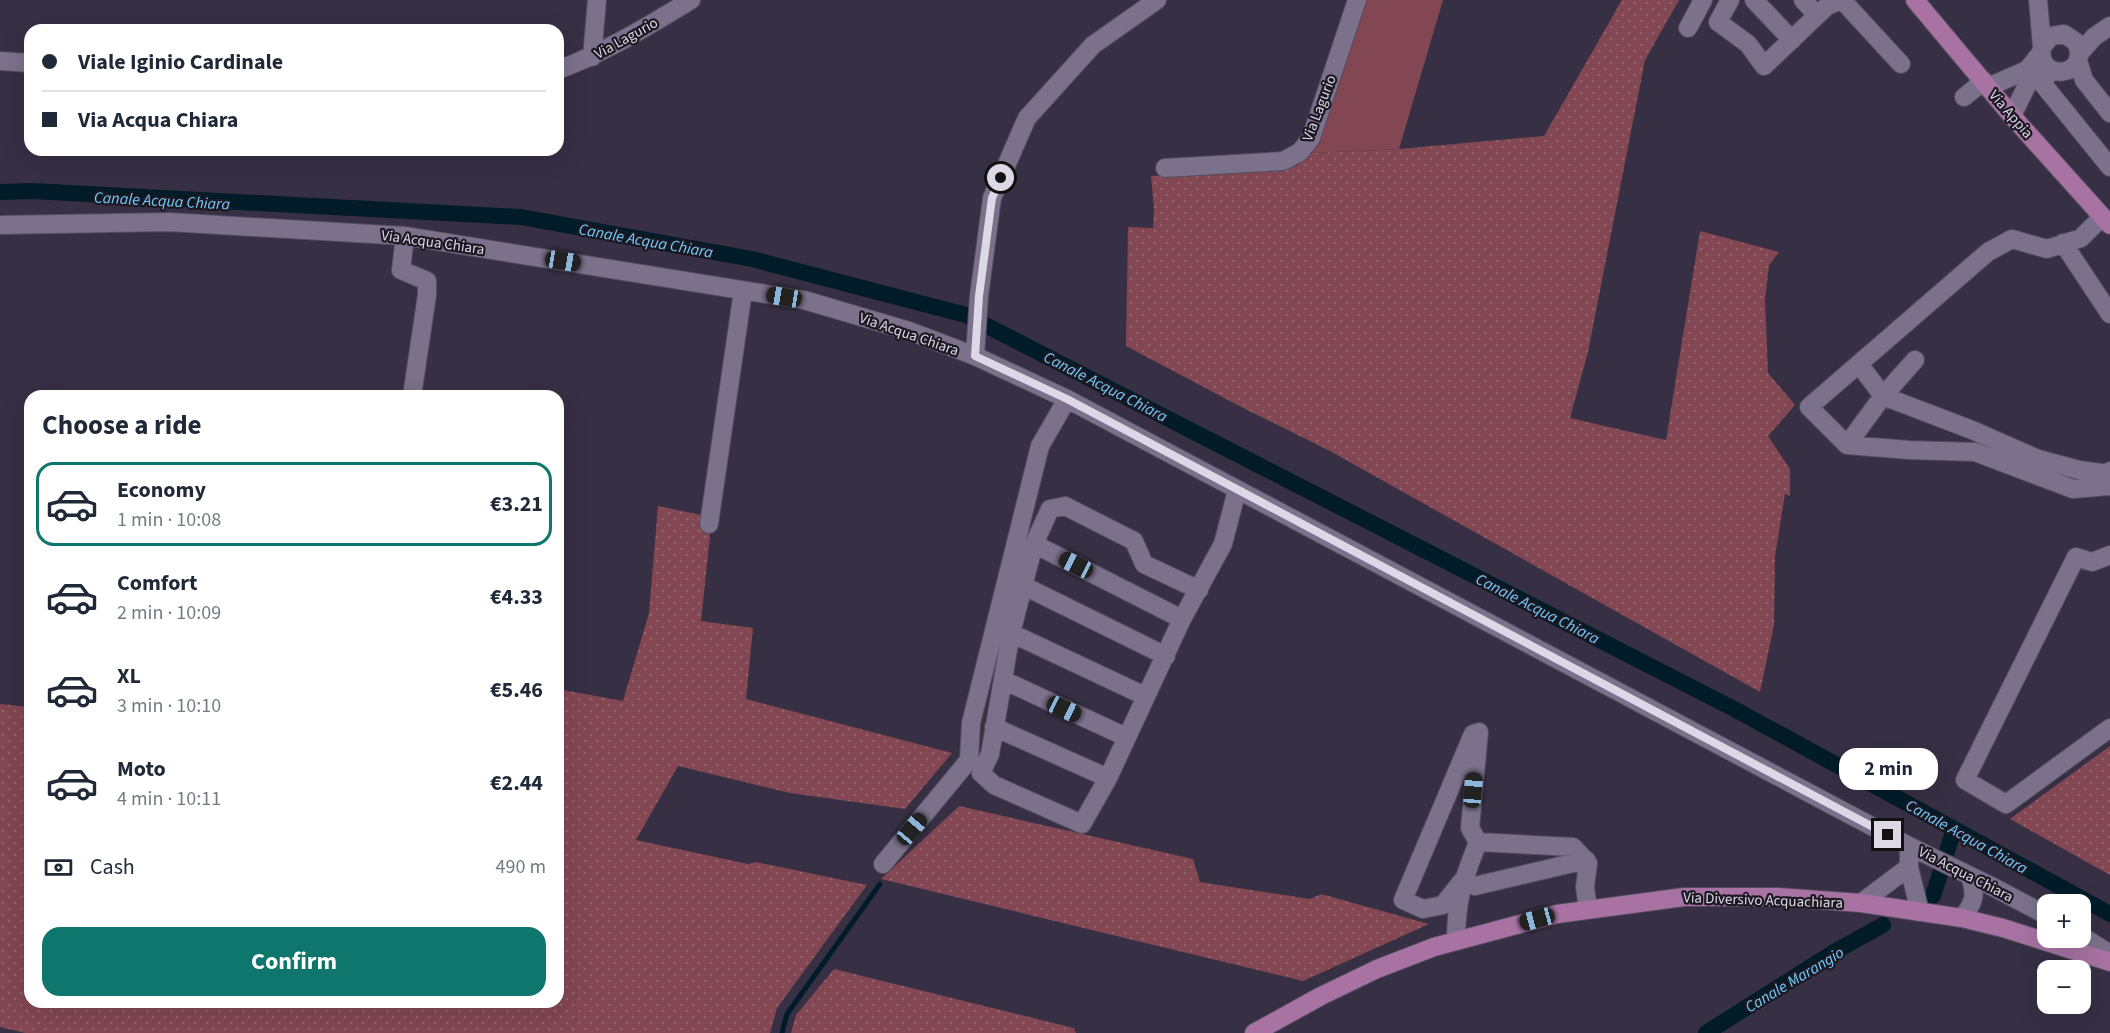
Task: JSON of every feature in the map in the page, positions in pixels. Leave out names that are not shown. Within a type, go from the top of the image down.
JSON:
[{"type":"main road","name":"Via Appia","points":[[1915,0],[2012,116],[2106,221]]},
{"type":"main road","name":"Via Diversivo Acquachiara","points":[[1254,1033],[1321,996],[1377,969],[1434,947],[1557,914],[1684,897],[1778,897],[1862,903],[1962,918],[2003,928],[2110,962]]},
{"type":"street","points":[[592,57],[597,0]]},
{"type":"street","name":"Via Lagurio","points":[[564,68],[592,57],[691,0]]},
{"type":"street","points":[[975,347],[979,296],[992,198],[1027,118],[1093,45],[1157,0]]},
{"type":"street","name":"Via Lagurio","points":[[1165,168],[1283,160],[1300,152],[1311,138],[1357,0]]},
{"type":"street","points":[[1688,28],[1703,0]]},
{"type":"street","points":[[1730,0],[1718,22],[1748,44],[1764,66],[1827,6],[1842,0],[1901,64]]},
{"type":"street","points":[[1754,0],[1792,40]]},
{"type":"street","points":[[1803,0],[1817,15]]},
{"type":"street","points":[[2038,0],[2041,50],[2045,65],[2056,72]]},
{"type":"street","points":[[2012,116],[2029,81],[2069,70],[2094,38],[2110,26]]},
{"type":"street","points":[[1964,97],[1986,84],[2027,70],[2051,36],[2064,34],[2076,42],[2084,80],[2110,113]]},
{"type":"street","points":[[0,61],[24,63]]},
{"type":"street","points":[[2038,78],[2110,167]]},
{"type":"street","points":[[2106,221],[2080,238],[2048,249],[2012,239],[1988,252],[1809,407],[1847,445],[1976,452],[2073,489],[2110,486]]},
{"type":"street","name":"Via Acqua Chiara","points":[[0,225],[169,222],[405,236],[804,300],[909,331],[975,347],[1237,490],[1909,846],[2037,910]]},
{"type":"street","points":[[405,236],[400,270],[426,281],[427,295],[413,390]]},
{"type":"street","points":[[2063,243],[2110,314]]},
{"type":"street","points":[[709,524],[743,291]]},
{"type":"street","points":[[1847,445],[1883,396],[1915,360]]},
{"type":"street","points":[[1859,364],[1883,396],[1972,430],[2038,459],[2079,470],[2108,474],[2110,471]]},
{"type":"street","points":[[883,864],[969,760],[971,723],[1041,446],[1067,399]]},
{"type":"street","points":[[1199,590],[1144,564],[1134,540],[1065,506],[1050,510],[1034,544],[1011,633],[990,754],[981,773],[994,785],[1082,824],[1108,778],[1182,619],[1199,590],[1223,544],[1237,490]]},
{"type":"street","points":[[1034,544],[1182,619]]},
{"type":"street","points":[[2110,555],[2092,562],[2076,557],[1965,780],[2006,804],[2110,728]]},
{"type":"street","points":[[1024,586],[1166,656]]},
{"type":"street","points":[[1011,633],[1145,696]]},
{"type":"street","points":[[1003,680],[1126,737]]},
{"type":"street","points":[[994,727],[1108,778]]},
{"type":"street","points":[[1462,881],[1443,905],[1423,909],[1403,900],[1473,734],[1479,732],[1470,828],[1478,842]]},
{"type":"street","points":[[1478,842],[1573,847],[1588,863],[1585,887],[1588,909]]},
{"type":"street","points":[[1456,941],[1456,914],[1462,881],[1478,842]]},
{"type":"street","points":[[1905,910],[1909,846]]},
{"type":"street","points":[[1462,881],[1475,886],[1586,860]]},
{"type":"street","points":[[1862,903],[1909,867]]},
{"type":"street","points":[[1962,918],[1971,907],[1975,891],[1970,876]]},
{"type":"street","points":[[2091,942],[2110,954]]},
{"type":"shaded area","points":[[1363,0],[1443,0],[1399,149],[1312,153]]},
{"type":"shaded area","points":[[1622,0],[1679,0],[1645,60],[1588,352],[1570,418],[1666,440],[1700,231],[1779,252],[1769,265],[1765,299],[1768,373],[1795,405],[1768,436],[1790,469],[1790,496],[1785,494],[1775,556],[1774,625],[1760,692],[1330,451],[1126,346],[1128,227],[1153,228],[1151,176],[1296,166],[1312,153],[1399,149],[1544,136]]},
{"type":"shaded area","points":[[658,506],[701,515],[710,536],[701,621],[753,628],[746,699],[952,753],[905,809],[790,793],[678,766],[636,840],[748,864],[756,862],[867,885],[777,1008],[770,1033],[25,1033],[0,1027],[0,704],[24,706],[24,1008],[564,1008],[564,690],[623,701],[649,613]]},
{"type":"shaded area","points":[[2110,746],[2110,875],[2010,819]]},
{"type":"shaded area","points":[[959,806],[1193,859],[1200,882],[1310,899],[1321,894],[1429,924],[1303,981],[881,879]]},
{"type":"shaded area","points":[[834,969],[1074,1028],[1076,1033],[791,1033],[796,1015]]},
{"type":"waterway","name":"Canale Acqua Chiara","points":[[0,192],[32,191],[521,217],[752,259],[966,315],[1736,710],[2110,914]]},
{"type":"waterway","name":"Canale Marangio","points":[[1933,896],[1954,829]]},
{"type":"waterway","points":[[782,1033],[787,1014],[880,884]]},
{"type":"waterway","name":"Canale Marangio","points":[[1706,1033],[1834,952],[1883,925]]},
{"type":"route","points":[[1001,178],[992,198],[979,296],[975,356],[1067,399],[1888,835]]}]
